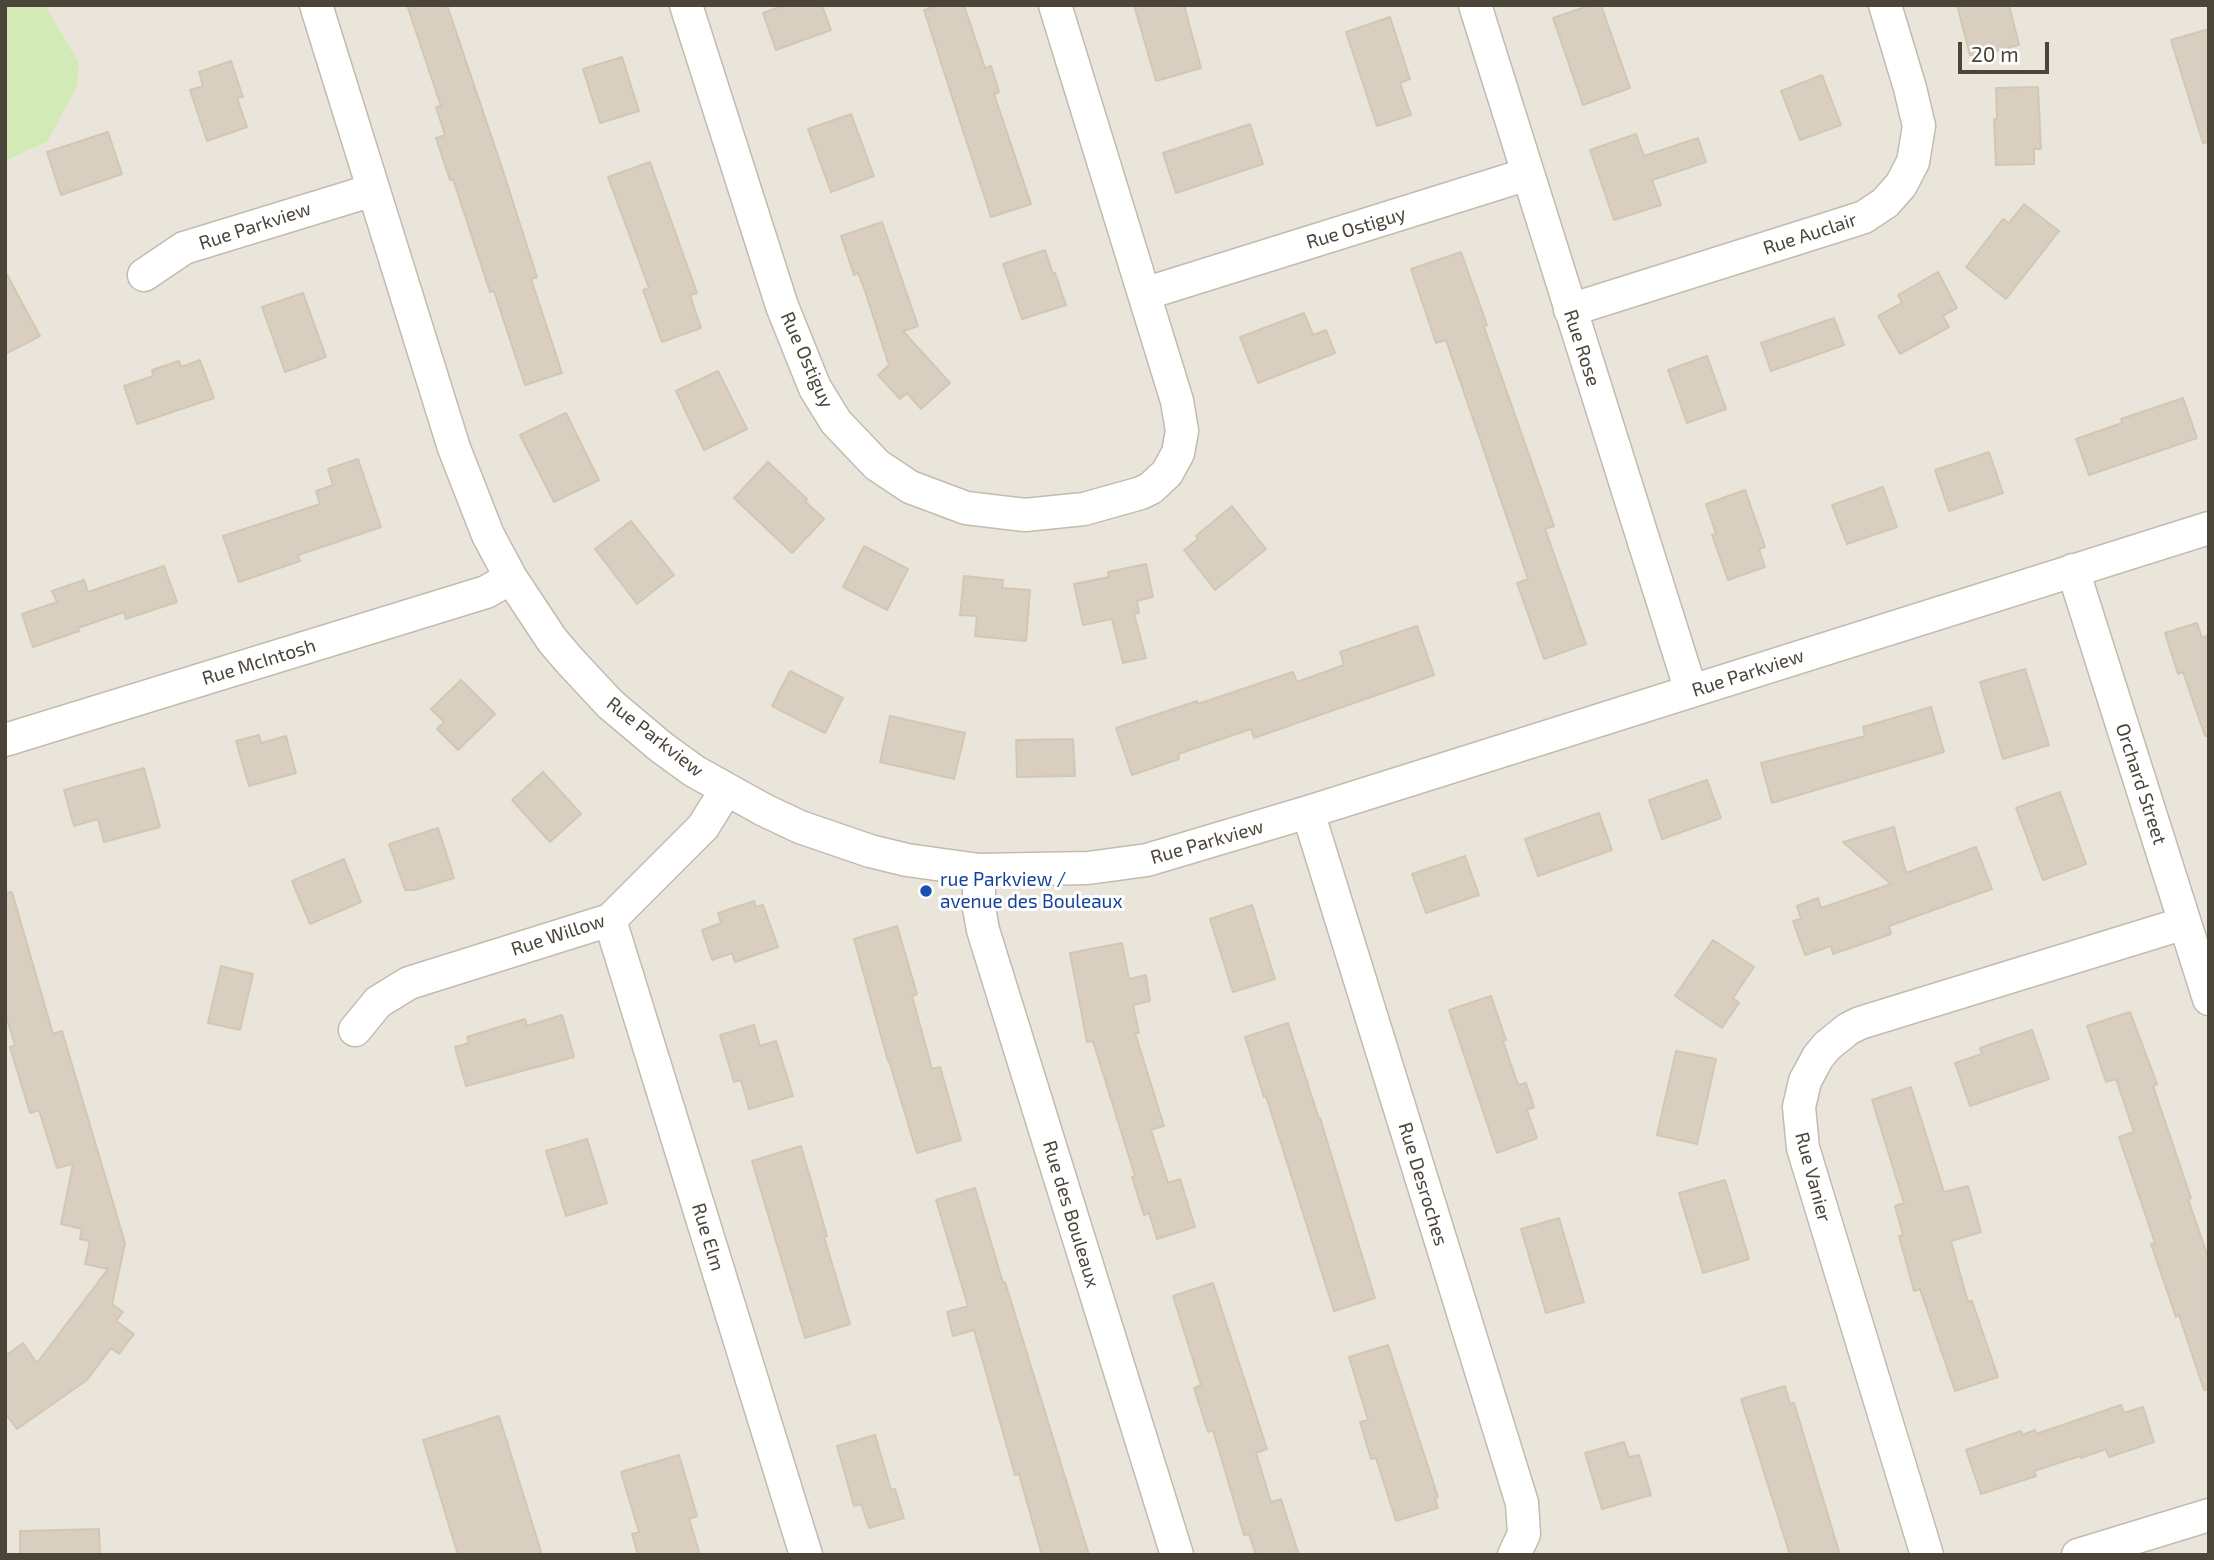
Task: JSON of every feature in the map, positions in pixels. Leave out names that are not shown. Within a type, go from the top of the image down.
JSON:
[{"type":"street","name":"Rue Parkview","points":[[316,5],[454,448],[484,524],[511,578],[552,640],[592,685],[662,747],[726,790],[800,827],[847,844],[907,860],[979,870],[1046,871],[1129,863],[1198,846],[1308,813],[2209,528]]},
{"type":"street","name":"Rue Ostiguy","points":[[686,5],[782,306],[815,388],[848,437],[893,476],[947,503],[1005,514],[1045,514],[1084,509],[1131,497],[1151,488],[1167,473],[1173,463],[1178,453],[1182,431],[1177,401],[1055,5]]},
{"type":"street","name":"Rue Rose","points":[[1475,5],[1692,691]]},
{"type":"street","name":"Rue Auclair","points":[[1570,310],[1864,217],[1885,203],[1908,174],[1916,151],[1919,126],[1885,5]]},
{"type":"street","name":"Rue Ostiguy","points":[[1144,294],[1528,174]]},
{"type":"street","name":"Rue Parkview","points":[[144,275],[184,248],[373,190]]},
{"type":"street","name":"Orchard Street","points":[[2073,570],[2209,999]]},
{"type":"street","name":"Rue McIntosh","points":[[5,740],[486,592],[511,578]]},
{"type":"street","name":"Rue Willow","points":[[355,1030],[378,1002],[409,983],[610,920],[703,827],[726,790]]},
{"type":"street","name":"Rue Desroches","points":[[1308,813],[1522,1503],[1524,1534],[1514,1555]]},
{"type":"street","name":"Rue des Bouleaux","points":[[979,870],[979,908],[983,930],[1177,1555]]},
{"type":"street","name":"Rue Elm","points":[[610,920],[806,1555]]},
{"type":"street","name":"Rue Vanier","points":[[1927,1555],[1803,1148],[1799,1107],[1805,1081],[1818,1056],[1827,1046],[1860,1023],[2185,923]]},
{"type":"street","points":[[2078,1555],[2209,1515]]},
{"type":"shaded area","points":[[45,5],[2209,5],[2209,1555],[5,1555],[5,161],[47,142],[79,63]]},
{"type":"green space","points":[[5,5],[45,5],[79,63],[77,86],[47,142],[5,161]]},
{"type":"building","points":[[407,5],[447,5],[537,277],[531,279],[562,373],[525,385],[494,291],[490,292],[453,179],[450,180],[436,138],[445,135],[436,107],[441,106]]},
{"type":"building","points":[[785,5],[822,5],[831,30],[776,50],[763,13]]},
{"type":"building","points":[[939,5],[964,5],[985,68],[991,66],[999,92],[994,94],[1031,204],[991,217],[924,10]]},
{"type":"building","points":[[1134,5],[1184,5],[1201,68],[1156,81]]},
{"type":"building","points":[[1591,5],[1601,5],[1630,88],[1583,105],[1553,18]]},
{"type":"building","points":[[1957,5],[2009,5],[2019,45],[1970,55]]},
{"type":"building","points":[[1390,17],[1410,79],[1400,83],[1411,115],[1377,126],[1346,32]]},
{"type":"building","points":[[2209,29],[2209,142],[2203,143],[2171,40]]},
{"type":"building","points":[[622,57],[639,111],[600,123],[583,69]]},
{"type":"building","points":[[231,61],[243,97],[237,98],[247,127],[207,141],[190,90],[203,86],[199,72]]},
{"type":"building","points":[[1822,75],[1841,125],[1800,140],[1781,91]]},
{"type":"building","points":[[2038,87],[2041,149],[2034,149],[2034,164],[1996,165],[1996,88]]},
{"type":"building","points":[[851,114],[874,176],[831,192],[808,129]]},
{"type":"building","points":[[1250,124],[1263,164],[1176,193],[1163,153]]},
{"type":"building","points":[[108,132],[122,174],[61,195],[47,152]]},
{"type":"building","points":[[1636,134],[1644,156],[1698,138],[1706,162],[1652,180],[1661,205],[1614,220],[1590,150]]},
{"type":"building","points":[[650,162],[697,293],[690,295],[701,328],[662,342],[643,290],[649,288],[608,177]]},
{"type":"building","points":[[2024,204],[2059,231],[2006,299],[1966,267],[2003,219],[2009,223]]},
{"type":"building","points":[[882,222],[918,326],[903,331],[950,383],[921,409],[907,393],[900,399],[878,375],[889,365],[864,288],[858,273],[854,275],[841,236]]},
{"type":"building","points":[[1045,250],[1066,305],[1022,319],[1003,264]]},
{"type":"building","points":[[1461,252],[1487,325],[1484,327],[1554,526],[1545,529],[1586,644],[1544,659],[1517,583],[1528,579],[1446,340],[1436,343],[1411,269]]},
{"type":"building","points":[[5,271],[40,336],[5,354]]},
{"type":"building","points":[[1938,272],[1957,308],[1943,316],[1949,327],[1900,354],[1878,316],[1902,303],[1898,295]]},
{"type":"building","points":[[303,293],[326,357],[285,372],[262,307]]},
{"type":"building","points":[[1304,313],[1313,335],[1326,330],[1335,353],[1258,383],[1240,337]]},
{"type":"building","points":[[1834,318],[1844,345],[1771,371],[1761,343]]},
{"type":"building","points":[[1707,356],[1726,409],[1687,423],[1668,370]]},
{"type":"building","points":[[200,360],[214,398],[137,424],[124,386],[153,376],[152,370],[179,361],[181,367]]},
{"type":"building","points":[[718,371],[747,429],[704,450],[676,391]]},
{"type":"building","points":[[2183,398],[2197,438],[2089,475],[2076,439],[2122,423],[2121,419]]},
{"type":"building","points":[[566,413],[599,480],[554,502],[520,435]]},
{"type":"building","points":[[1989,452],[2003,493],[1949,511],[1935,470]]},
{"type":"building","points":[[358,459],[381,527],[298,555],[300,561],[239,582],[223,536],[320,504],[316,491],[333,485],[328,469]]},
{"type":"building","points":[[768,462],[824,519],[792,553],[734,498]]},
{"type":"building","points":[[1883,487],[1897,527],[1847,544],[1832,505]]},
{"type":"building","points":[[1745,490],[1765,547],[1759,549],[1765,567],[1728,580],[1712,535],[1716,534],[1706,504]]},
{"type":"building","points":[[1232,506],[1266,549],[1215,590],[1184,550],[1198,539],[1196,536]]},
{"type":"building","points":[[631,521],[674,575],[637,604],[595,549]]},
{"type":"building","points":[[864,546],[908,569],[887,610],[843,587]]},
{"type":"building","points":[[1146,564],[1153,597],[1137,601],[1139,613],[1134,614],[1146,658],[1123,663],[1112,619],[1083,625],[1074,584],[1109,577],[1108,572]]},
{"type":"building","points":[[164,566],[177,602],[126,619],[124,612],[33,647],[22,614],[57,602],[52,591],[84,580],[88,592]]},
{"type":"building","points":[[964,576],[1003,580],[1002,588],[1030,590],[1026,641],[975,636],[977,616],[960,615]]},
{"type":"building","points":[[2197,623],[2202,638],[2209,635],[2209,736],[2205,736],[2183,672],[2178,674],[2165,633]]},
{"type":"building","points":[[1417,626],[1434,675],[1254,738],[1251,729],[1178,754],[1179,759],[1132,775],[1116,728],[1293,672],[1297,682],[1344,665],[1340,652]]},
{"type":"building","points":[[2025,669],[2049,745],[2003,759],[1980,682]]},
{"type":"building","points":[[790,671],[843,698],[825,733],[772,706]]},
{"type":"building","points":[[461,680],[495,714],[458,750],[437,729],[444,722],[431,709]]},
{"type":"building","points":[[1931,707],[1944,752],[1772,803],[1761,763],[1865,736],[1863,727]]},
{"type":"building","points":[[890,716],[965,733],[954,779],[880,762]]},
{"type":"building","points":[[259,735],[261,743],[286,736],[296,773],[249,786],[236,741]]},
{"type":"building","points":[[1073,739],[1075,776],[1017,777],[1016,740]]},
{"type":"building","points":[[144,768],[160,827],[104,842],[98,819],[74,826],[64,790]]},
{"type":"building","points":[[543,772],[581,814],[550,842],[512,800]]},
{"type":"building","points":[[1707,780],[1721,818],[1662,839],[1649,800]]},
{"type":"building","points":[[2060,792],[2086,864],[2043,880],[2016,808]]},
{"type":"building","points":[[1599,813],[1612,850],[1538,876],[1525,839]]},
{"type":"building","points":[[1894,827],[1906,873],[1976,847],[1992,889],[1889,926],[1891,934],[1833,954],[1831,946],[1805,955],[1793,921],[1801,919],[1797,906],[1818,898],[1821,908],[1891,884],[1843,842]]},
{"type":"building","points":[[438,828],[454,878],[415,890],[405,890],[389,844]]},
{"type":"building","points":[[1465,856],[1479,895],[1426,913],[1412,874]]},
{"type":"building","points":[[344,859],[361,902],[310,924],[292,881]]},
{"type":"building","points":[[12,892],[53,1034],[62,1031],[125,1243],[112,1304],[123,1312],[116,1321],[134,1334],[119,1354],[111,1348],[87,1380],[17,1429],[5,1413],[5,1356],[23,1343],[37,1363],[108,1269],[85,1264],[90,1241],[80,1239],[82,1229],[61,1224],[73,1164],[57,1168],[39,1110],[30,1113],[10,1047],[15,1045],[5,1013],[5,893]]},
{"type":"building","points":[[754,901],[756,907],[763,905],[778,947],[735,962],[732,953],[712,960],[702,930],[721,923],[718,913]]},
{"type":"building","points":[[1252,905],[1275,979],[1233,992],[1210,919]]},
{"type":"building","points":[[897,926],[917,994],[912,996],[932,1069],[940,1067],[961,1140],[917,1153],[854,939]]},
{"type":"building","points":[[1713,940],[1754,967],[1733,998],[1739,1003],[1722,1028],[1675,996]]},
{"type":"building","points":[[1122,943],[1129,979],[1146,975],[1150,1001],[1133,1005],[1139,1033],[1135,1033],[1164,1126],[1151,1130],[1168,1183],[1180,1179],[1195,1227],[1157,1239],[1149,1213],[1144,1215],[1132,1177],[1135,1176],[1093,1041],[1087,1042],[1070,953]]},
{"type":"building","points":[[221,966],[253,974],[240,1030],[208,1023]]},
{"type":"building","points":[[1491,996],[1518,1085],[1526,1083],[1534,1107],[1527,1110],[1537,1138],[1497,1153],[1449,1010]]},
{"type":"building","points":[[2130,1012],[2157,1084],[2153,1086],[2209,1260],[2209,1389],[2204,1390],[2179,1315],[2176,1317],[2151,1244],[2155,1243],[2119,1137],[2134,1132],[2116,1079],[2106,1082],[2087,1026]]},
{"type":"building","points":[[562,1015],[574,1057],[466,1086],[455,1047],[469,1043],[467,1037],[525,1019],[527,1026]]},
{"type":"building","points":[[1288,1023],[1375,1298],[1334,1311],[1245,1037]]},
{"type":"building","points":[[754,1025],[760,1046],[776,1041],[793,1096],[749,1109],[741,1080],[734,1082],[720,1035]]},
{"type":"building","points":[[2032,1030],[2049,1079],[1970,1106],[1955,1063],[1982,1054],[1980,1048]]},
{"type":"building","points":[[1676,1051],[1716,1059],[1697,1144],[1657,1135]]},
{"type":"building","points":[[1911,1087],[1944,1192],[1968,1186],[1981,1232],[1951,1241],[1968,1302],[1972,1301],[1998,1377],[1955,1391],[1920,1289],[1914,1291],[1899,1236],[1903,1235],[1895,1206],[1904,1203],[1872,1100]]},
{"type":"building","points":[[587,1139],[607,1203],[566,1216],[546,1151]]},
{"type":"building","points":[[801,1146],[850,1324],[805,1338],[752,1161]]},
{"type":"building","points":[[1725,1180],[1749,1259],[1703,1273],[1679,1193]]},
{"type":"building","points":[[975,1188],[1089,1555],[1042,1555],[1019,1474],[1015,1475],[974,1330],[953,1336],[947,1312],[968,1306],[936,1200]]},
{"type":"building","points":[[1559,1218],[1584,1302],[1546,1313],[1521,1229]]},
{"type":"building","points":[[1213,1283],[1267,1449],[1256,1453],[1271,1502],[1281,1499],[1299,1555],[1256,1555],[1249,1534],[1244,1535],[1213,1430],[1208,1432],[1194,1388],[1201,1385],[1173,1296]]},
{"type":"building","points":[[1388,1345],[1438,1497],[1435,1498],[1438,1508],[1396,1521],[1376,1458],[1371,1459],[1360,1422],[1368,1420],[1349,1357]]},
{"type":"building","points":[[1785,1386],[1790,1404],[1794,1403],[1840,1555],[1790,1555],[1741,1399]]},
{"type":"building","points":[[2121,1405],[2124,1413],[2143,1407],[2154,1442],[2109,1457],[2106,1449],[2081,1458],[2080,1456],[2034,1471],[2036,1476],[1981,1494],[1966,1450],[2021,1431],[2022,1435],[2035,1430],[2036,1434]]},
{"type":"building","points":[[499,1416],[542,1555],[458,1555],[423,1440]]},
{"type":"building","points":[[875,1435],[891,1490],[895,1489],[904,1518],[869,1528],[861,1504],[854,1506],[837,1446]]},
{"type":"building","points":[[1624,1442],[1629,1457],[1639,1455],[1651,1495],[1602,1509],[1585,1453]]},
{"type":"building","points":[[679,1455],[697,1516],[689,1519],[700,1555],[638,1555],[632,1534],[639,1532],[621,1472]]},
{"type":"building","points":[[99,1529],[100,1555],[20,1555],[20,1531]]},
{"type":"place","name":"rue Parkview / avenue des Bouleaux","points":[[926,891]]}]
